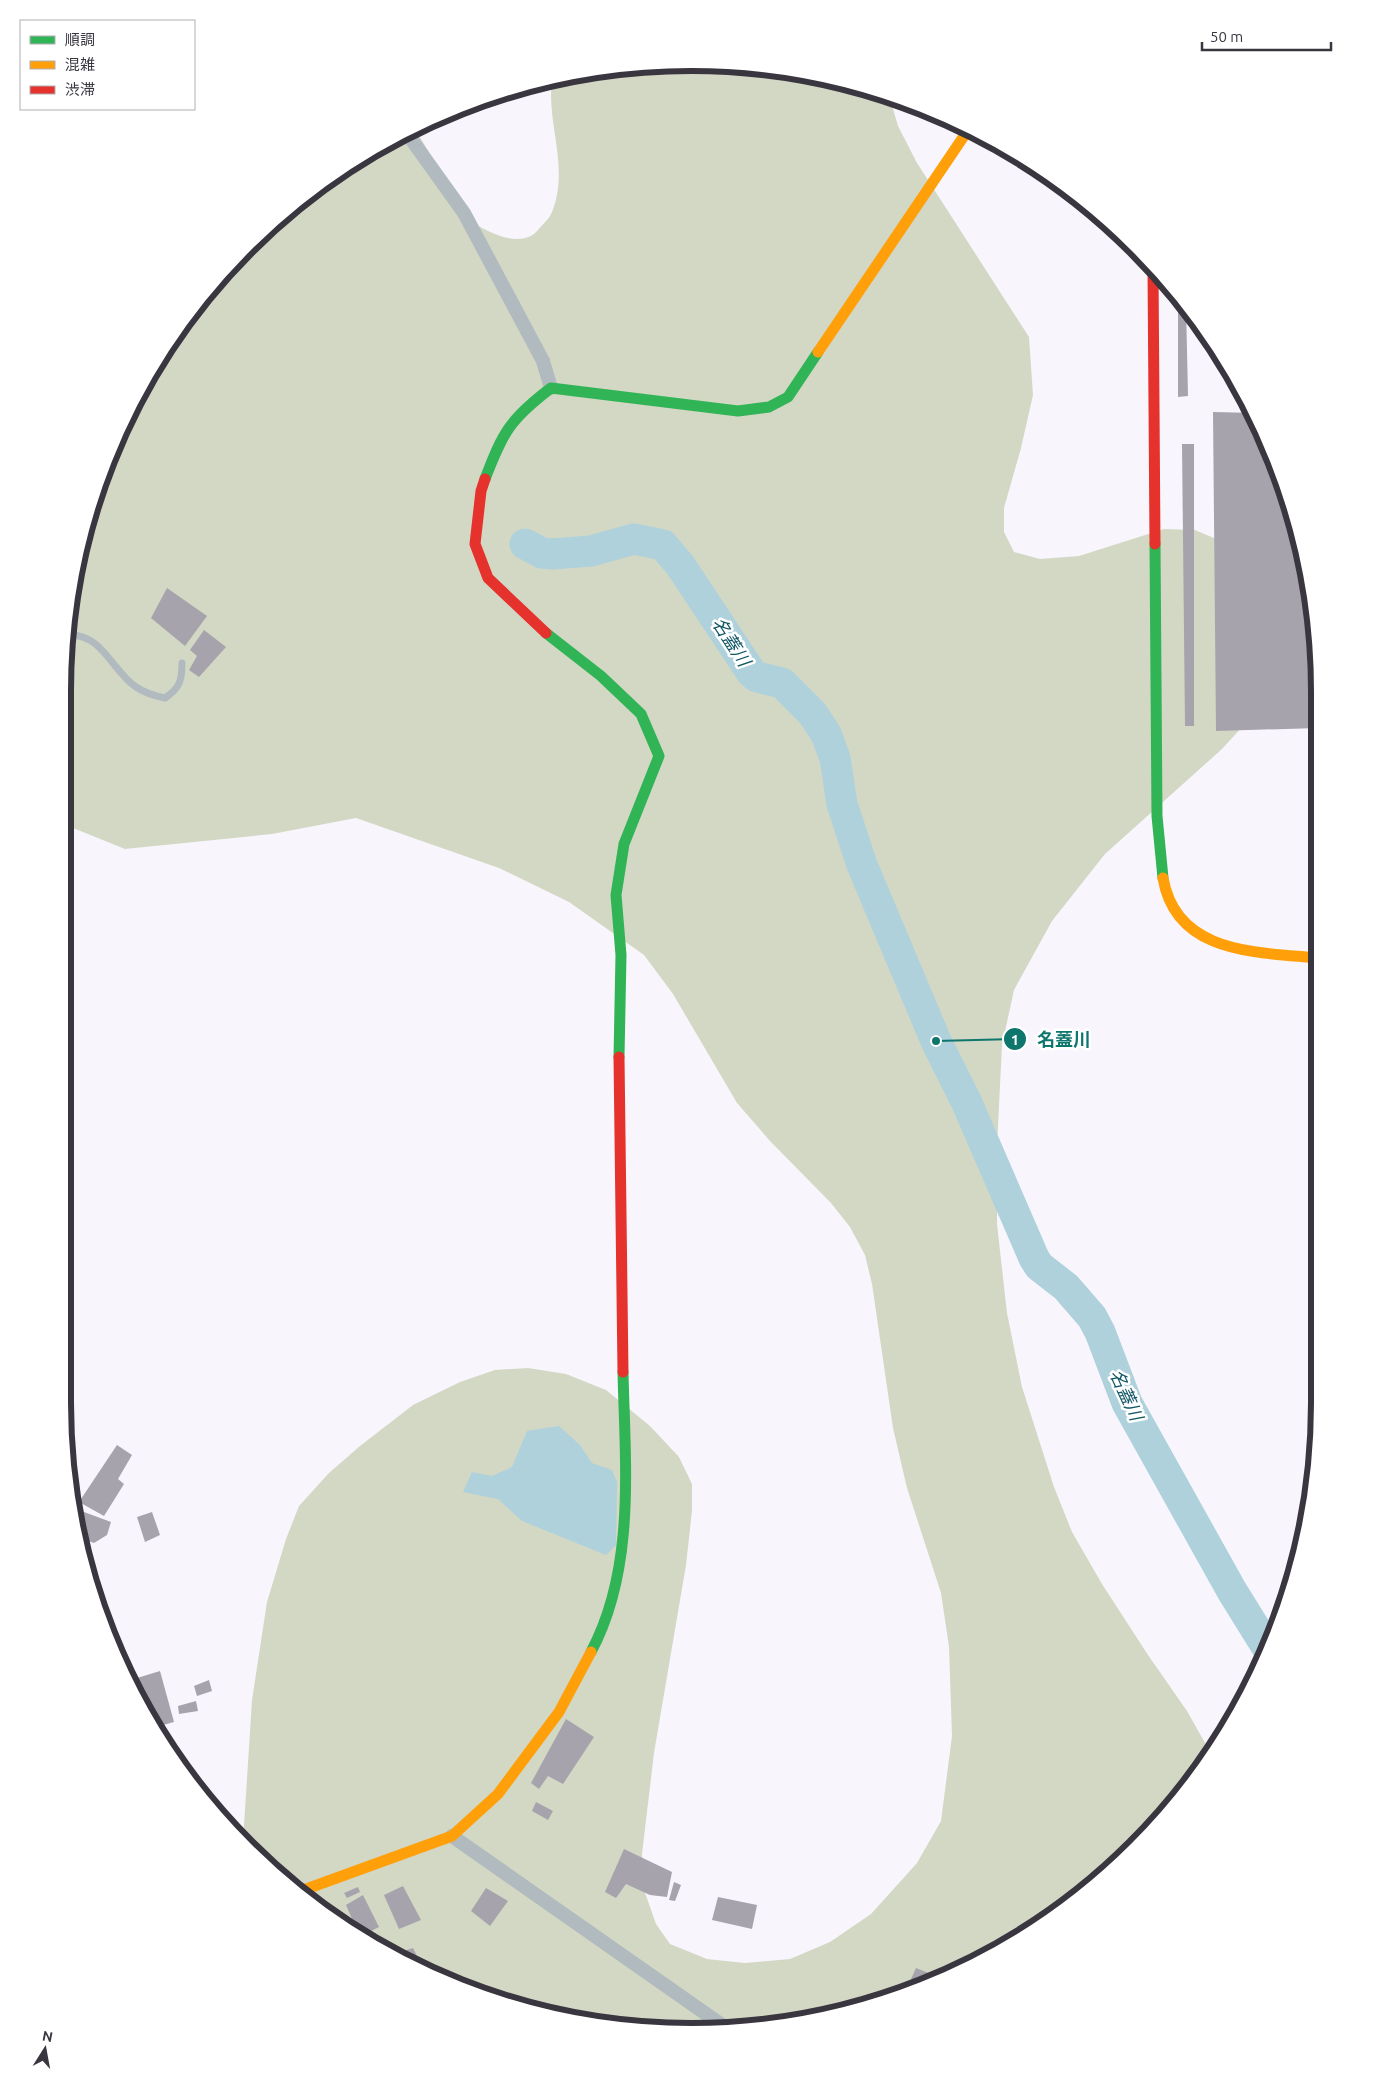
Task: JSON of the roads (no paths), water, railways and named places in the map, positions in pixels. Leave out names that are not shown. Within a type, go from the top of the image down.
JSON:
[{"type":"street","points":[[307,1889],[452,1836],[498,1794],[559,1712],[603,1630],[623,1548],[624,1458],[618,1110],[621,955],[616,895],[624,844],[659,756],[641,714],[601,676],[533,622],[488,578],[475,544],[481,491],[500,440],[521,411],[551,388],[738,411],[769,407],[788,397],[965,135]]},
{"type":"street","points":[[411,138],[464,213],[543,361],[551,388]]},
{"type":"street","points":[[1153,278],[1157,816],[1170,902],[1183,923],[1203,936],[1229,947],[1311,957]]},
{"type":"street","points":[[452,1836],[717,2022]]},
{"type":"lane","points":[[75,634],[79,634],[98,645],[135,686],[151,695],[165,698],[176,690],[182,680],[182,663]]},
{"type":"water","points":[[559,1426],[580,1445],[592,1463],[612,1470],[617,1482],[616,1545],[606,1555],[522,1521],[498,1499],[463,1492],[472,1472],[492,1476],[512,1467],[527,1431]]},
{"type":"waterway","name":"名蓋川","points":[[525,544],[542,553],[552,554],[591,551],[634,539],[663,545],[680,565],[751,672],[757,677],[782,683],[813,714],[826,734],[835,758],[842,804],[862,865],[936,1041],[966,1101],[1034,1258],[1039,1266],[1066,1287],[1092,1317],[1100,1332],[1127,1403],[1232,1591],[1263,1641]]},
{"type":"place","name":"名蓋川","points":[[936,1041]]}]
